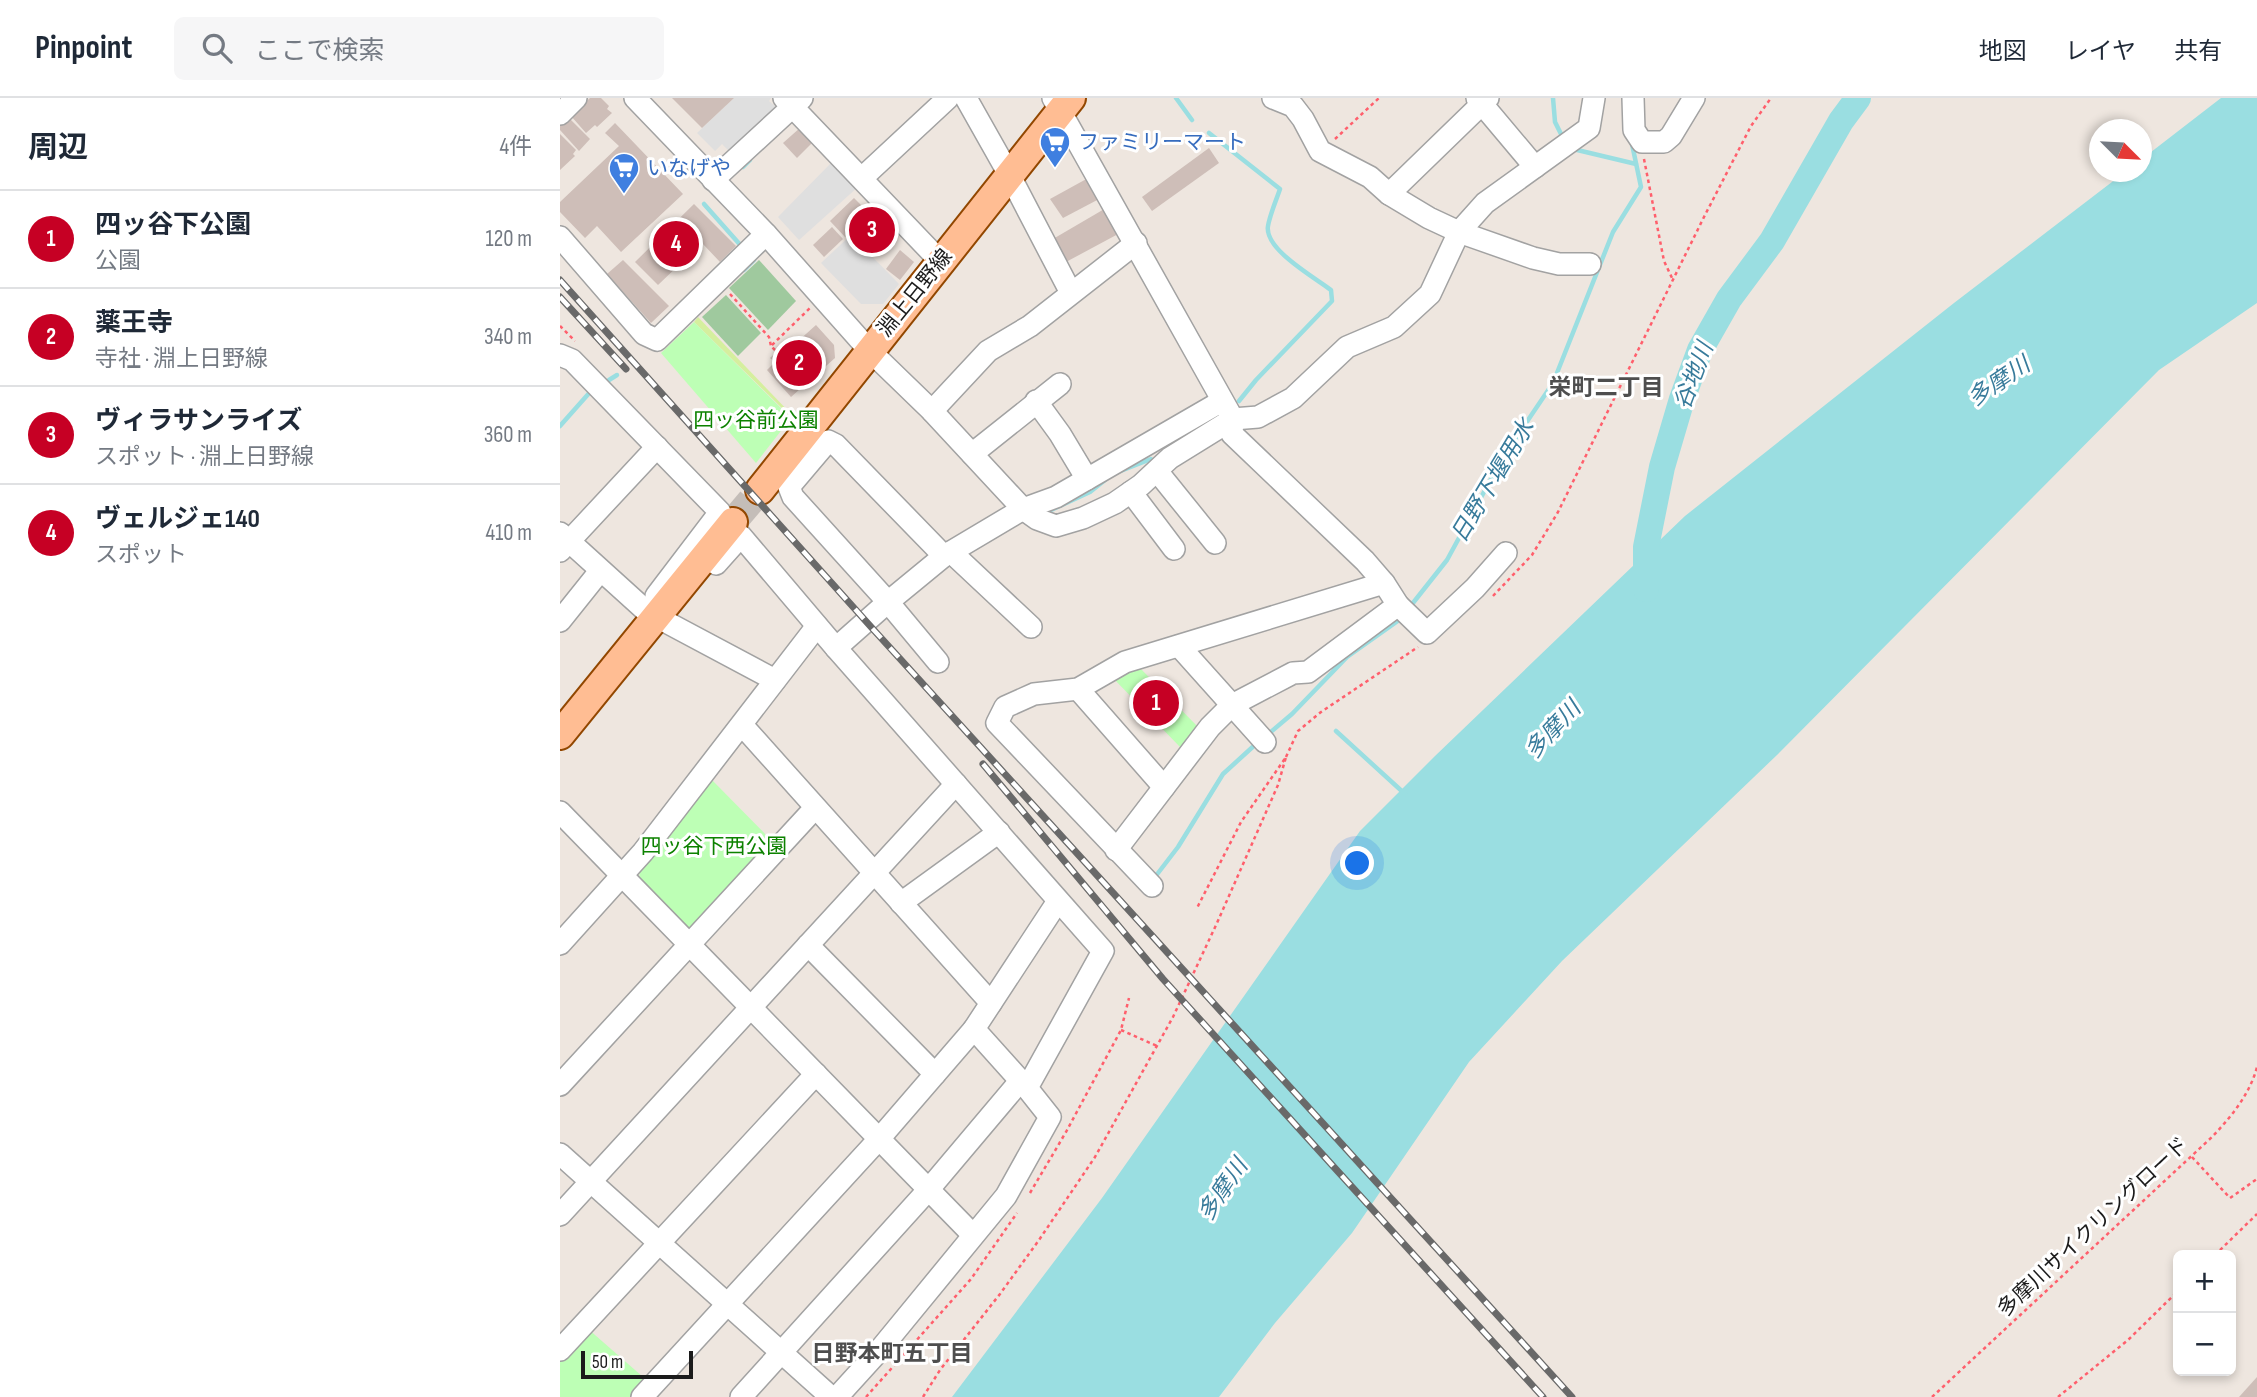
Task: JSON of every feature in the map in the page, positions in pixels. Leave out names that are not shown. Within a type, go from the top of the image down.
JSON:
[{"type":"main road","name":"淵上日野線","points":[[760,490],[1010,176],[1062,102]]},
{"type":"main road","points":[[560,735],[658,620],[733,522]]},
{"type":"street","points":[[560,114],[576,98]]},
{"type":"street","points":[[635,98],[713,180],[753,246],[869,350],[932,411],[1023,509],[1037,519],[1056,526],[1104,508],[1131,492],[1227,410]]},
{"type":"street","points":[[862,177],[948,98]]},
{"type":"street","points":[[965,98],[1010,176],[1071,293]]},
{"type":"street","points":[[836,648],[887,601],[948,554],[1023,509],[1056,497],[1227,410],[1258,417],[1293,398],[1347,347],[1394,327],[1430,294],[1460,232],[1485,203],[1589,128],[1594,98]]},
{"type":"street","points":[[1633,98],[1634,130],[1642,142],[1664,142],[1671,136],[1693,98]]},
{"type":"street","points":[[1389,194],[1482,100],[1535,167]]},
{"type":"street","points":[[713,180],[793,101],[941,262]]},
{"type":"street","points":[[1289,101],[1303,119],[1320,151],[1370,177],[1410,208],[1460,232],[1533,258],[1559,264],[1590,264]]},
{"type":"street","points":[[1062,102],[1227,410],[1232,434],[1247,451],[1335,530],[1427,633],[1475,588],[1506,553]]},
{"type":"street","points":[[560,237],[644,334],[657,340],[753,246]]},
{"type":"street","points":[[932,411],[988,351],[1030,326],[1136,243]]},
{"type":"street","points":[[560,355],[572,360],[720,512],[656,596],[658,620]]},
{"type":"street","points":[[972,454],[1060,384]]},
{"type":"street","points":[[1036,401],[1087,479]]},
{"type":"street","points":[[938,662],[793,497],[789,488],[828,441],[836,445],[948,554],[1031,627]]},
{"type":"street","points":[[657,447],[563,542],[658,620],[775,680]]},
{"type":"street","points":[[1157,471],[1215,543]]},
{"type":"street","points":[[1131,492],[1174,549]]},
{"type":"street","points":[[658,620],[741,536],[1103,951],[1024,1084],[741,1397]]},
{"type":"street","points":[[560,621],[600,571]]},
{"type":"street","points":[[1152,886],[998,723],[1005,707],[1034,694],[1078,689],[1125,662],[1384,583]]},
{"type":"street","points":[[1116,849],[1210,727],[1233,705],[1293,673],[1308,672],[1404,610]]},
{"type":"street","points":[[560,944],[622,877],[742,726],[817,625]]},
{"type":"street","points":[[1179,646],[1262,738]]},
{"type":"street","points":[[1078,689],[1164,787]]},
{"type":"street","points":[[742,726],[991,1003]]},
{"type":"street","points":[[560,1214],[956,784]]},
{"type":"street","points":[[560,1085],[815,808]]},
{"type":"street","points":[[560,812],[973,1234]]},
{"type":"street","points":[[901,903],[999,832]]},
{"type":"street","points":[[642,1397],[879,1139],[974,1029],[1058,901]]},
{"type":"street","points":[[808,945],[935,1074]]},
{"type":"street","points":[[837,1397],[878,1352],[1006,1196],[1050,1117],[974,1029]]},
{"type":"street","points":[[560,1350],[816,1074]]},
{"type":"street","points":[[560,1154],[831,1397]]},
{"type":"path","points":[[1320,151],[1379,98]]},
{"type":"path","points":[[1491,598],[1532,555],[1558,512],[1751,126],[1771,98]]},
{"type":"path","points":[[1642,142],[1664,261],[1673,279]]},
{"type":"path","points":[[725,289],[769,337],[775,350]]},
{"type":"path","points":[[771,346],[810,308]]},
{"type":"path","points":[[923,1397],[940,1370],[1023,1262],[1095,1157],[1157,1046],[1217,923],[1278,785],[1286,757],[1298,731],[1383,668],[1418,647]]},
{"type":"path","points":[[1197,908],[1241,822],[1286,757]]},
{"type":"path","points":[[1121,1030],[1157,1046]]},
{"type":"path","name":"多摩川サイクリングロード","points":[[1932,1397],[2192,1157],[2228,1120],[2254,1079],[2257,1067]]},
{"type":"path","points":[[2192,1157],[2230,1198],[2257,1179]]},
{"type":"path","points":[[2220,1250],[2257,1214]]},
{"type":"path","points":[[2058,1397],[2128,1340],[2173,1296]]},
{"type":"path","points":[[868,1397],[871,1392]]},
{"type":"green space","points":[[759,260],[796,301],[768,330],[729,288]]},
{"type":"green space","points":[[726,295],[761,333],[738,356],[702,317]]},
{"type":"green space","points":[[698,317],[793,416],[792,418],[694,322]]},
{"type":"green space","name":"四ッ谷前公園","points":[[694,322],[791,418],[756,463],[661,353]]},
{"type":"green space","points":[[1137,665],[1200,729],[1181,748],[1112,677]]},
{"type":"green space","name":"四ッ谷下西公園","points":[[710,778],[776,845],[698,931],[688,930],[639,881],[640,868]]},
{"type":"green space","points":[[587,1328],[651,1384],[639,1397],[560,1397],[560,1359]]},
{"type":"shaded area","points":[[734,98],[771,98],[769,101],[778,109],[731,153],[722,144],[715,151],[697,133]]},
{"type":"shaded area","points":[[834,160],[859,186],[799,240],[778,217]]},
{"type":"shaded area","points":[[851,235],[899,284],[883,304],[861,304],[821,263]]},
{"type":"water","name":"多摩川","points":[[2221,98],[2257,98],[2257,303],[2159,370],[1777,755],[1562,961],[1469,1062],[1352,1233],[1275,1323],[1219,1397],[952,1397],[1102,1198],[1360,831],[1685,516],[2112,182],[2152,182],[2152,151]]},
{"type":"building","points":[[590,98],[601,98],[612,113],[586,133],[571,116]]},
{"type":"building","points":[[672,98],[734,98],[702,128]]},
{"type":"building","points":[[569,118],[590,139],[579,151],[560,130],[560,126]]},
{"type":"building","points":[[615,123],[683,194],[621,252],[597,226],[585,238],[560,212],[560,202],[619,146],[605,133]]},
{"type":"building","points":[[801,127],[814,141],[797,158],[783,143]]},
{"type":"building","points":[[560,134],[576,150],[573,154],[575,156],[560,170]]},
{"type":"building","points":[[1209,148],[1219,163],[1152,211],[1142,197]]},
{"type":"building","points":[[1090,177],[1101,198],[1063,218],[1050,199]]},
{"type":"building","points":[[854,198],[869,213],[845,237],[830,221]]},
{"type":"building","points":[[694,204],[736,246],[720,262],[702,243],[658,285],[635,262]]},
{"type":"building","points":[[1106,208],[1120,233],[1066,262],[1053,239]]},
{"type":"building","points":[[880,214],[888,222],[863,246],[852,235],[860,228],[863,231]]},
{"type":"building","points":[[832,227],[843,239],[824,257],[813,245]]},
{"type":"building","points":[[900,250],[914,262],[900,280],[886,269]]},
{"type":"building","points":[[623,260],[669,306],[651,323],[607,274]]},
{"type":"building","points":[[816,325],[834,345],[835,358],[791,397],[767,370],[775,362],[770,358],[782,347],[787,351]]},
{"type":"building","points":[[2257,1377],[2257,1397],[2239,1397]]},
{"type":"waterway","points":[[1176,98],[1192,120]]},
{"type":"waterway","points":[[1553,98],[1555,122],[1564,140]]},
{"type":"waterway","name":"谷地川","points":[[1646,589],[1646,547],[1662,467],[1700,350],[1729,299],[1772,241],[1841,121],[1858,98]]},
{"type":"waterway","points":[[1209,133],[1280,189],[1269,221],[1269,235],[1292,262],[1331,290],[1332,301],[1239,401]]},
{"type":"waterway","name":"日野下堰用水","points":[[1409,608],[1447,560],[1503,457],[1553,383],[1613,232],[1641,187],[1632,144]]},
{"type":"waterway","points":[[1573,149],[1636,164]]},
{"type":"waterway","points":[[743,167],[750,160]]},
{"type":"waterway","points":[[704,204],[743,248]]},
{"type":"waterway","points":[[744,270],[754,260],[751,257]]},
{"type":"waterway","points":[[609,380],[617,375]]},
{"type":"waterway","points":[[560,426],[591,391]]},
{"type":"waterway","points":[[1118,472],[1151,459]]},
{"type":"waterway","points":[[1051,510],[1090,492],[1105,480]]},
{"type":"waterway","name":"日野下堰用水","points":[[1266,736],[1292,714],[1347,657],[1402,618]]},
{"type":"waterway","name":"日野下堰用水","points":[[1336,731],[1405,794]]},
{"type":"waterway","points":[[1155,877],[1178,847],[1223,774],[1257,743]]},
{"type":"tunnel","points":[[733,522],[760,490]]},
{"type":"railway","points":[[560,280],[872,628],[1572,1397]]},
{"type":"railway","points":[[560,297],[626,369]]},
{"type":"railway","points":[[983,764],[1163,979],[1543,1397]]},
{"type":"place","name":"ファミリーマート","points":[[1055,169]]},
{"type":"place","name":"いなげや","points":[[624,195]]},
{"type":"place","name":"ヴィラサンライズ","points":[[872,230]]},
{"type":"place","name":"ヴェルジェ140","points":[[676,244]]},
{"type":"place","name":"薬王寺","points":[[799,363]]},
{"type":"place","name":"四ッ谷下公園","points":[[1156,703]]},
{"type":"district","name":"栄町二丁目","points":[[1606,388]]},
{"type":"district","name":"日野本町五丁目","points":[[892,1354]]}]
